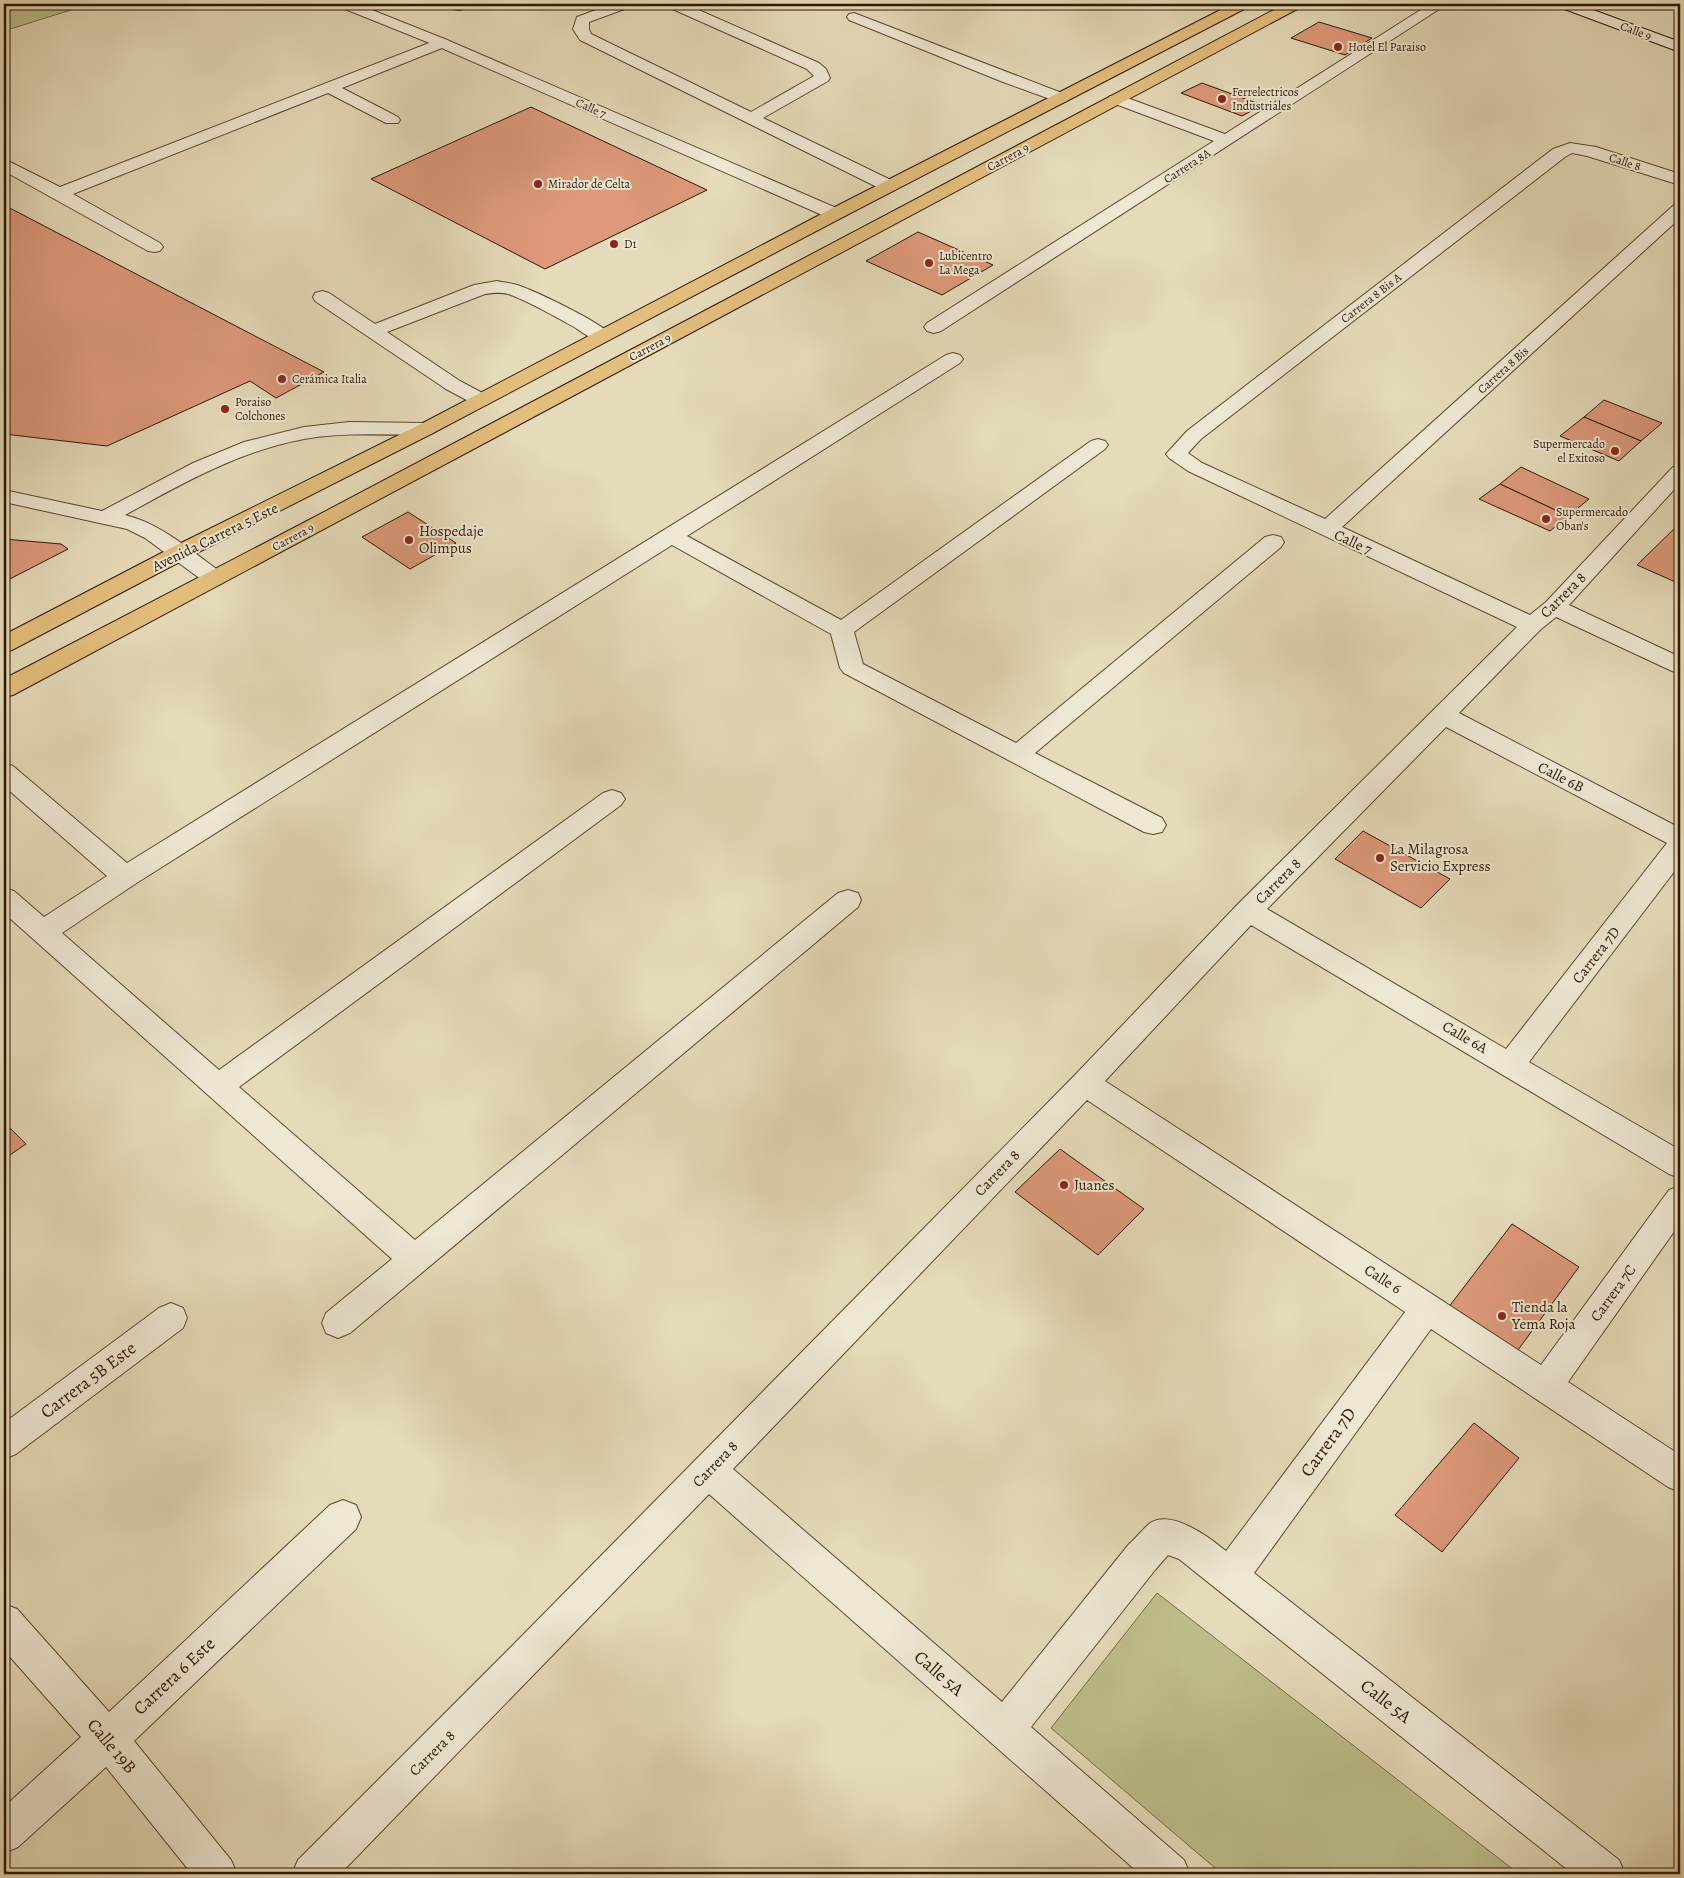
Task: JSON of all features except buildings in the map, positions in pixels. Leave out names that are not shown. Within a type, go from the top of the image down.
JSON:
[{"type":"main road","name":"Carrera 9","points":[[426,429],[835,214],[1243,4]]},
{"type":"main road","name":"Carrera 9","points":[[4,689],[1296,4]]},
{"type":"main road","name":"Avenida Carrera 5 Este","points":[[4,645],[181,552],[426,429]]},
{"type":"street","name":"Calle 7","points":[[345,4],[442,42],[835,214]]},
{"type":"street","points":[[446,4],[459,6],[468,4]]},
{"type":"street","points":[[625,4],[582,20],[581,29],[585,37],[889,186]]},
{"type":"street","points":[[673,4],[813,66],[820,72],[822,78],[750,119]]},
{"type":"street","name":"Carrera 8A","points":[[934,327],[1440,4]]},
{"type":"street","name":"Calle 9","points":[[1564,4],[1680,47]]},
{"type":"street","points":[[854,17],[1061,98]]},
{"type":"street","points":[[59,193],[442,42]]},
{"type":"street","points":[[329,87],[392,120]]},
{"type":"street","points":[[1116,99],[1227,140]]},
{"type":"street","name":"Calle 8","points":[[1570,148],[1590,151],[1680,180]]},
{"type":"street","name":"Carrera 8 Bis A","points":[[1176,454],[1194,435],[1559,153],[1570,148]]},
{"type":"street","points":[[4,164],[154,247]]},
{"type":"street","name":"Carrera 8 Bis","points":[[1326,530],[1680,209]]},
{"type":"street","points":[[373,331],[481,288],[496,287],[514,290],[579,322],[602,336]]},
{"type":"street","points":[[322,297],[453,385],[481,400]]},
{"type":"street","points":[[42,932],[126,877],[953,359]]},
{"type":"street","points":[[104,518],[204,465],[269,442],[302,433],[338,429],[426,429]]},
{"type":"street","points":[[842,630],[1098,445]]},
{"type":"street","name":"Calle 7","points":[[1176,454],[1195,467],[1326,530],[1532,625]]},
{"type":"street","name":"Carrera 8","points":[[312,1874],[1085,1083],[1248,912],[1532,625],[1554,607],[1674,486]]},
{"type":"street","points":[[4,496],[134,524],[153,533],[214,578]]},
{"type":"street","points":[[671,536],[842,630],[852,668],[1153,824]]},
{"type":"street","points":[[1018,754],[1273,542]]},
{"type":"street","points":[[1554,607],[1680,666]]},
{"type":"street","name":"Calle 6B","points":[[1443,715],[1680,839]]},
{"type":"street","points":[[4,772],[126,877]]},
{"type":"street","points":[[219,1086],[612,799]]},
{"type":"street","name":"Carrera 7D","points":[[1511,1064],[1680,845]]},
{"type":"street","points":[[4,898],[415,1259]]},
{"type":"street","points":[[338,1323],[848,900]]},
{"type":"street","name":"Calle 6A","points":[[1248,912],[1511,1064],[1680,1165]]},
{"type":"street","name":"Calle 6","points":[[1085,1083],[1680,1475]]},
{"type":"street","name":"Carrera 7C","points":[[1545,1386],[1680,1199]]},
{"type":"street","name":"Carrera 7D","points":[[1229,1577],[1427,1308]]},
{"type":"street","name":"Carrera 5B Este","points":[[4,1443],[171,1318]]},
{"type":"street","name":"Calle 5A","points":[[708,1470],[1170,1874]]},
{"type":"street","name":"Carrera 6 Este","points":[[4,1834],[108,1740],[343,1517]]},
{"type":"street","name":"Calle 5A","points":[[1004,1730],[1142,1557],[1162,1536],[1188,1544],[1605,1874]]},
{"type":"street","name":"Calle 19B","points":[[4,1622],[108,1740],[217,1874]]},
{"type":"green space","points":[[4,4],[90,4],[4,31]]},
{"type":"green space","points":[[1157,1593],[1519,1874],[1222,1874],[1051,1728]]},
{"type":"place","name":"Hotel El Paraiso","points":[[1338,47]]},
{"type":"place","name":"Ferrelectricos Industriales","points":[[1222,99]]},
{"type":"place","name":"Mirador de Celta","points":[[538,184]]},
{"type":"place","name":"D1","points":[[614,244]]},
{"type":"place","name":"Lubicentro La Mega","points":[[929,263]]},
{"type":"place","name":"Cerámica Italia","points":[[282,379]]},
{"type":"place","name":"Poraiso Colchones","points":[[225,409]]},
{"type":"place","name":"Supermercado el Exitoso","points":[[1615,451]]},
{"type":"place","name":"Supermercado Oban's","points":[[1546,519]]},
{"type":"place","name":"Hospedaje Olimpus","points":[[409,540]]},
{"type":"place","name":"La Milagrosa Servicio Express","points":[[1380,858]]},
{"type":"place","name":"Juanes","points":[[1064,1185]]},
{"type":"place","name":"Tienda la Yema Roja","points":[[1502,1316]]}]
